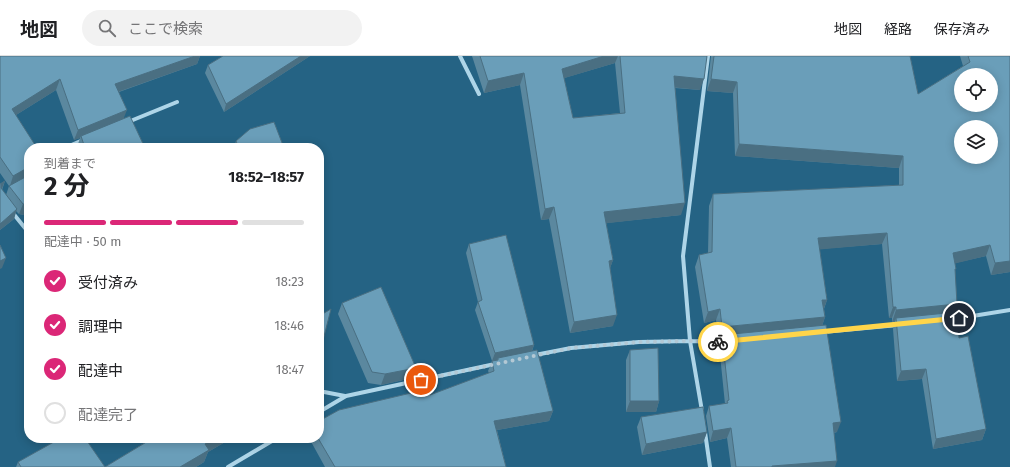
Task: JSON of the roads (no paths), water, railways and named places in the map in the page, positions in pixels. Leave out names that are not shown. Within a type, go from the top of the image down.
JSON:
[{"type":"street","points":[[460,56],[479,94]]},
{"type":"street","points":[[703,420],[690,341],[683,256],[708,56]]},
{"type":"street","points":[[126,122],[177,102]]},
{"type":"street","points":[[76,143],[90,137]]},
{"type":"street","points":[[10,208],[24,226]]},
{"type":"street","points":[[946,320],[1010,310]]},
{"type":"street","points":[[820,332],[906,324]]},
{"type":"street","points":[[532,356],[571,348],[639,342],[733,341]]},
{"type":"street","points":[[324,409],[346,396],[501,363]]},
{"type":"street","points":[[324,392],[346,396]]},
{"type":"street","points":[[704,428],[710,467]]},
{"type":"street","points":[[228,467],[269,443]]}]
